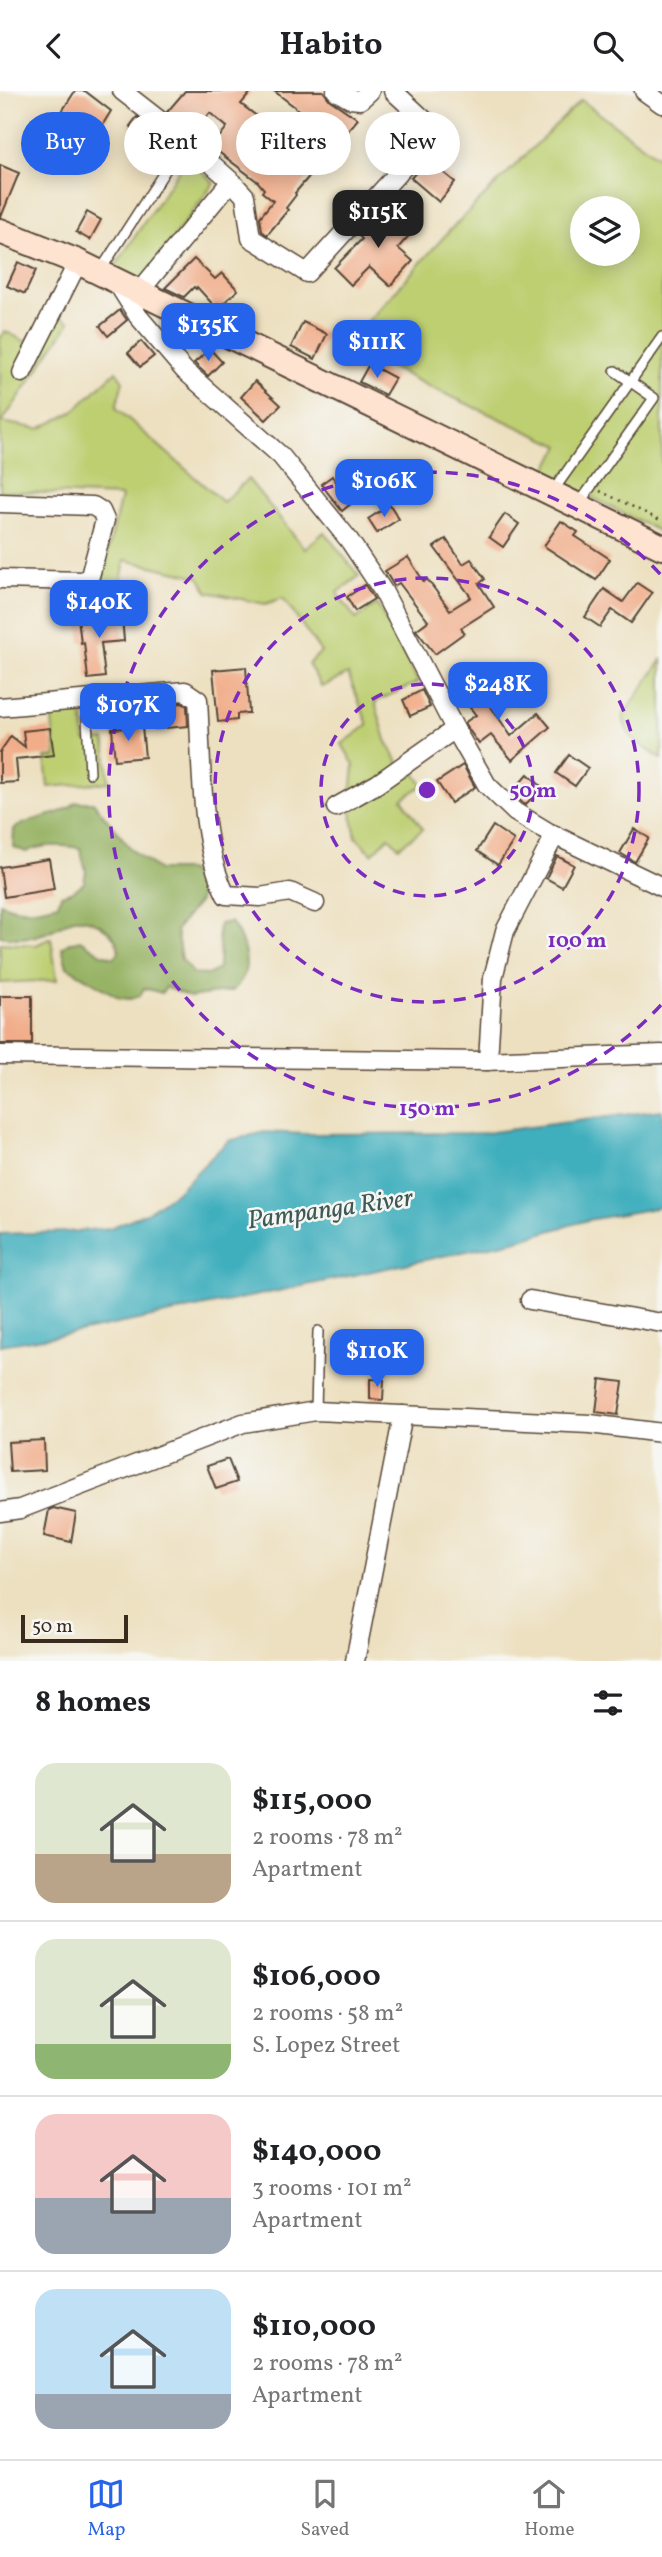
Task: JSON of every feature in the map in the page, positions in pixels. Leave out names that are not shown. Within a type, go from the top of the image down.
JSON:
[{"type":"main road","points":[[0,232],[98,272],[552,492],[584,496],[662,547]]},
{"type":"street","points":[[122,91],[149,112]]},
{"type":"street","points":[[336,91],[350,99],[360,100],[370,91]]},
{"type":"street","points":[[222,173],[245,197],[251,238],[307,273],[431,137],[433,128],[393,91]]},
{"type":"street","points":[[643,91],[662,104]]},
{"type":"street","points":[[139,292],[231,181]]},
{"type":"street","points":[[22,373],[98,272],[184,370],[281,456],[349,540],[383,591],[487,785],[515,812],[555,835],[662,887]]},
{"type":"street","points":[[0,503],[93,506],[101,511],[105,520],[90,576],[84,581],[0,579]]},
{"type":"street","points":[[0,707],[185,691],[198,700],[207,837],[219,881],[226,895],[260,897],[290,893],[315,903]]},
{"type":"street","points":[[336,807],[377,784],[455,729]]},
{"type":"street","points":[[488,1061],[494,978],[505,931],[555,835]]},
{"type":"street","points":[[0,1055],[488,1061],[662,1054]]},
{"type":"street","points":[[530,1300],[662,1323]]},
{"type":"street","points":[[0,1512],[20,1509],[243,1423],[316,1411],[590,1424],[662,1433]]},
{"type":"street","points":[[355,1661],[403,1415]]},
{"type":"lane","points":[[98,272],[162,175]]},
{"type":"lane","points":[[552,492],[662,337]]},
{"type":"lane","points":[[584,496],[654,398],[615,371]]},
{"type":"lane","points":[[86,700],[90,773]]},
{"type":"lane","points":[[316,1411],[318,1331]]},
{"type":"path","points":[[584,496],[662,521]]},
{"type":"green space","points":[[581,100],[662,160],[662,533],[544,473],[560,446],[430,387],[347,345],[450,230]]},
{"type":"green space","points":[[176,175],[205,175],[214,183],[139,284],[112,271]]},
{"type":"green space","points":[[49,310],[70,322],[2,422],[39,429],[73,412],[116,371],[123,381],[116,408],[223,502],[248,479],[305,549],[324,532],[359,576],[337,593],[356,619],[377,604],[418,682],[375,702],[386,740],[400,766],[408,763],[423,785],[402,799],[423,829],[399,847],[389,837],[372,854],[356,837],[350,807],[354,765],[342,744],[368,725],[348,674],[322,687],[308,664],[321,652],[283,598],[265,604],[208,592],[199,577],[125,560],[116,607],[88,608],[86,595],[99,591],[121,496],[0,491],[0,339],[5,331],[26,342]]},
{"type":"green space","points":[[662,660],[662,759],[632,737],[623,716]]},
{"type":"green space","points":[[82,709],[85,741],[105,740],[109,782],[48,787],[45,758],[56,757],[51,712]]},
{"type":"green space","points":[[76,802],[93,802],[132,850],[159,870],[188,870],[201,882],[199,901],[176,930],[181,959],[194,974],[208,975],[218,969],[219,924],[231,922],[241,941],[246,963],[242,979],[232,991],[190,997],[166,987],[162,993],[144,988],[140,996],[120,998],[67,967],[62,948],[69,943],[80,940],[114,958],[119,952],[110,933],[97,924],[82,919],[72,920],[34,936],[0,936],[0,903],[22,909],[50,906],[58,904],[61,895],[84,883],[86,871],[80,848],[52,846],[26,852],[13,847],[14,829],[21,824],[62,811]]},
{"type":"green space","points":[[51,938],[57,980],[0,983],[0,943],[36,945]]},
{"type":"water","name":"Pampanga River","points":[[662,1110],[662,1207],[588,1220],[514,1241],[288,1289],[69,1334],[0,1345],[0,1234],[110,1228],[146,1213],[179,1190],[228,1141],[265,1132],[484,1133]]},
{"type":"building","points":[[75,91],[85,91],[111,111],[110,113],[62,112]]},
{"type":"building","points":[[185,91],[252,91],[241,104],[251,112],[236,112],[236,165],[222,155],[222,134],[227,127],[222,123],[222,112],[167,112]]},
{"type":"building","points":[[274,91],[323,91],[330,100],[348,112],[301,112]]},
{"type":"building","points":[[351,114],[358,119],[351,127]]},
{"type":"building","points":[[0,165],[19,173],[1,217],[0,216]]},
{"type":"building","points":[[249,175],[310,175],[295,193],[286,208],[288,210],[267,235],[262,231],[260,217],[273,201],[262,192],[264,189]]},
{"type":"building","points":[[414,175],[446,175],[455,182],[439,202],[411,178]]},
{"type":"building","points":[[385,205],[413,231],[398,248],[413,261],[390,286],[369,267],[351,285],[334,268],[362,239],[359,236]]},
{"type":"building","points":[[87,212],[101,220],[90,240],[76,232]]},
{"type":"building","points":[[194,259],[215,279],[222,273],[238,290],[217,309],[197,287],[184,297],[165,288]]},
{"type":"building","points":[[18,262],[36,270],[25,294],[7,286]]},
{"type":"building","points":[[120,310],[127,320],[108,336],[100,326]]},
{"type":"building","points":[[303,322],[327,334],[315,359],[291,347]]},
{"type":"building","points":[[141,341],[154,356],[140,367],[128,353]]},
{"type":"building","points":[[210,349],[222,362],[208,376],[194,363]]},
{"type":"building","points":[[369,364],[395,378],[385,395],[359,382]]},
{"type":"building","points":[[255,381],[281,405],[266,420],[241,397]]},
{"type":"building","points":[[332,476],[353,502],[342,511],[321,484]]},
{"type":"building","points":[[390,505],[399,519],[377,533],[368,519]]},
{"type":"building","points":[[505,514],[519,524],[503,547],[489,537]]},
{"type":"building","points":[[561,521],[578,532],[575,536],[610,559],[596,580],[544,546]]},
{"type":"building","points":[[446,539],[463,564],[471,559],[485,579],[479,584],[494,607],[461,628],[464,633],[435,654],[416,630],[428,621],[399,583],[394,586],[385,571],[408,557],[424,582],[427,579],[450,610],[471,597],[434,547]]},
{"type":"building","points":[[637,583],[652,593],[631,623],[612,610],[600,627],[585,617],[604,589],[623,602]]},
{"type":"building","points":[[365,585],[374,599],[355,611],[347,597]]},
{"type":"building","points":[[100,614],[100,617],[122,616],[124,641],[101,643],[105,677],[88,679],[78,617]]},
{"type":"building","points":[[246,667],[249,713],[237,714],[237,720],[218,722],[213,670]]},
{"type":"building","points":[[478,675],[490,689],[483,695],[511,736],[538,713],[550,727],[512,760],[491,735],[479,744],[464,723],[476,715],[457,692]]},
{"type":"building","points":[[422,690],[430,707],[410,716],[403,700]]},
{"type":"building","points":[[182,703],[187,706],[188,726],[155,729],[154,705]]},
{"type":"building","points":[[142,727],[145,757],[115,760],[112,729]]},
{"type":"building","points":[[50,728],[54,755],[16,759],[18,782],[0,783],[0,752],[11,736],[25,747],[23,731]]},
{"type":"building","points":[[569,755],[588,768],[575,786],[556,773]]},
{"type":"building","points":[[463,765],[475,787],[451,803],[437,782]]},
{"type":"building","points":[[528,774],[542,787],[525,805],[511,793]]},
{"type":"building","points":[[493,826],[514,840],[498,865],[477,851]]},
{"type":"building","points":[[634,829],[649,838],[635,862],[620,853]]},
{"type":"building","points":[[557,856],[574,865],[562,887],[546,878]]},
{"type":"building","points":[[49,859],[54,889],[4,897],[0,867]]},
{"type":"building","points":[[0,996],[32,996],[32,1044],[0,1044]]},
{"type":"building","points":[[370,1379],[384,1380],[383,1400],[370,1399]]},
{"type":"building","points":[[600,1379],[623,1382],[618,1415],[596,1412]]},
{"type":"building","points":[[44,1440],[45,1470],[10,1472],[8,1442]]},
{"type":"building","points":[[228,1459],[237,1482],[216,1489],[207,1466]]},
{"type":"building","points":[[53,1508],[76,1513],[71,1542],[44,1536],[49,1510]]}]
